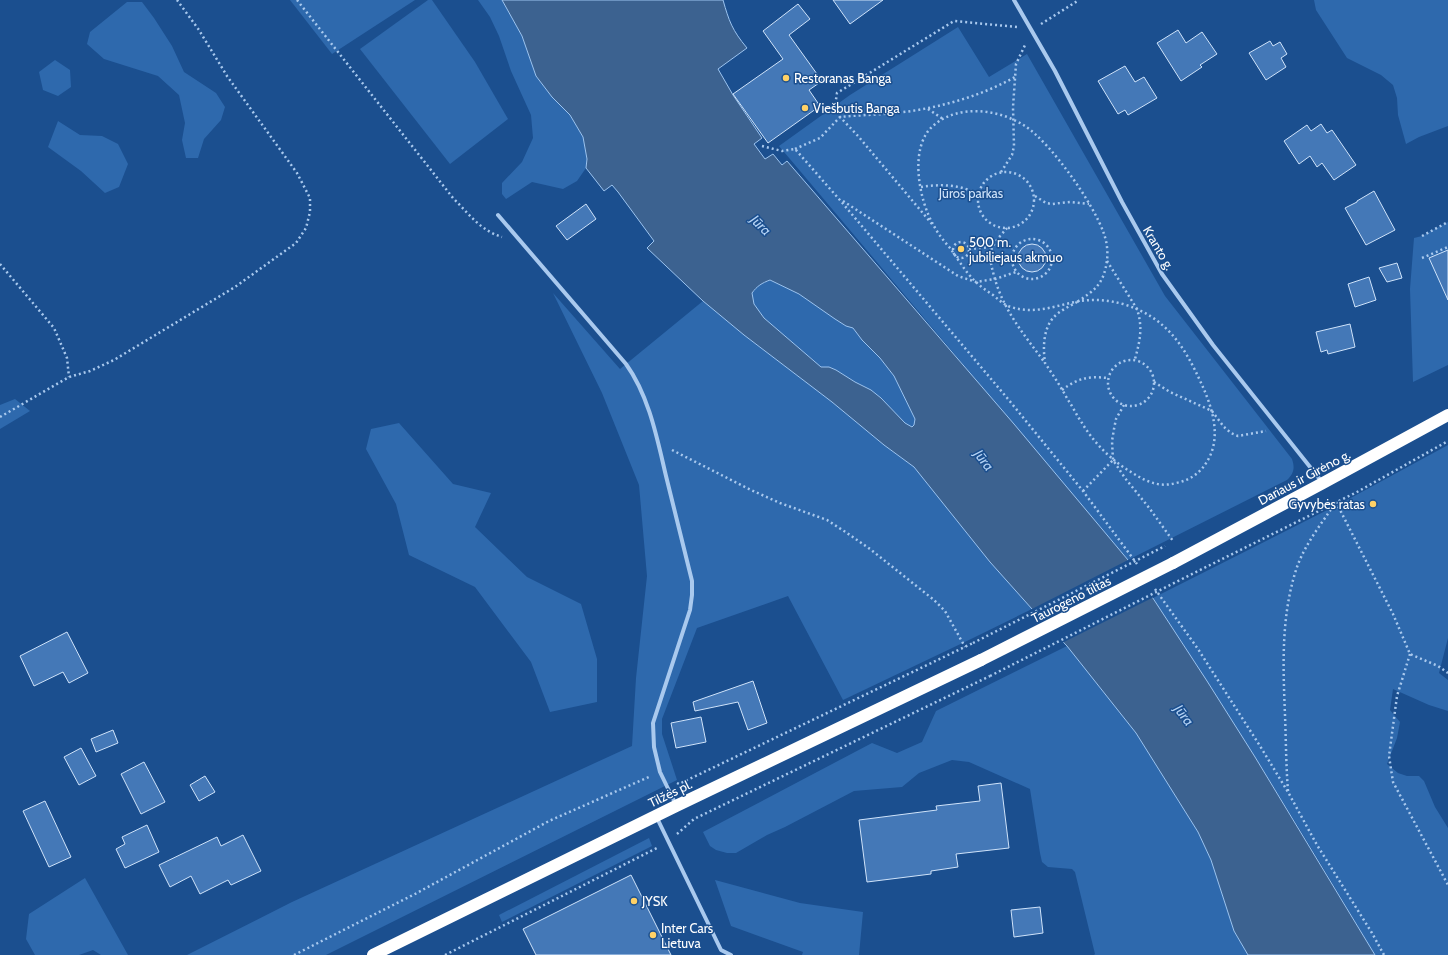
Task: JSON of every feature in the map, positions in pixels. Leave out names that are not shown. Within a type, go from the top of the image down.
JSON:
[{"type":"highway","name":"Dariaus ir Girėno g.","points":[[1173,563],[1448,415]]},
{"type":"highway","name":"Taurogeno tiltas","points":[[981,660],[1173,563]]},
{"type":"highway","name":"Tilžės pl.","points":[[373,955],[676,806],[981,660]]},
{"type":"street","name":"Kranto g.","points":[[1014,0],[1055,71],[1122,202],[1162,274],[1213,345],[1323,483]]},
{"type":"street","points":[[498,215],[636,377],[650,415],[692,580],[690,610],[653,723],[654,747],[660,772],[676,806]]},
{"type":"street","points":[[656,816],[667,843],[679,863],[720,950],[731,955]]},
{"type":"path","points":[[0,417],[68,377],[90,371],[114,360],[234,287],[296,243],[306,228],[310,212],[310,198],[297,173],[227,76],[199,30],[177,0]]},
{"type":"path","points":[[297,0],[453,198],[481,226],[494,235],[523,243]]},
{"type":"path","points":[[1001,172],[1012,155],[1014,146],[1013,119],[1016,64],[1032,29],[1079,0]]},
{"type":"path","points":[[1032,29],[954,21],[837,93],[834,106],[840,117],[858,136],[934,226],[976,282],[1003,303],[1010,307],[1036,310],[1097,299],[1115,302],[1137,308],[1154,318],[1169,331],[1184,349],[1199,379],[1212,411],[1215,427],[1211,456],[1203,468],[1193,477],[1182,482],[1168,485],[1155,484],[1142,480],[1113,460]]},
{"type":"path","points":[[762,146],[782,151],[795,149],[820,138],[840,117],[893,113],[950,103],[1005,83],[1015,77]]},
{"type":"path","points":[[927,108],[943,119]]},
{"type":"path","points":[[934,226],[928,214],[918,170],[921,147],[925,135],[934,125],[959,112],[973,111],[999,114],[1013,119],[1027,127],[1038,136],[1066,169],[1089,204],[1103,232],[1107,246],[1107,261],[1102,279],[1095,290],[1054,317],[1048,326],[1044,340],[1045,363]]},
{"type":"path","points":[[795,149],[1008,399],[1083,491],[1138,566]]},
{"type":"path","points":[[1001,172],[1016,174],[1023,177],[1032,188],[1034,195],[1033,207],[1028,218],[1015,227],[1007,228],[995,226],[985,219],[981,212],[978,204],[979,195],[984,183],[995,174],[1001,172]]},
{"type":"path","points":[[921,187],[934,185],[953,186],[979,195]]},
{"type":"path","points":[[1034,195],[1046,203],[1052,204],[1070,202],[1089,204]]},
{"type":"path","points":[[839,199],[958,276],[976,282],[995,279],[1016,272]]},
{"type":"path","points":[[1422,236],[1448,222]]},
{"type":"path","points":[[1007,228],[992,247],[991,262],[1003,303],[1045,363],[1081,423],[1113,460],[1173,542]]},
{"type":"path","points":[[1026,239],[1037,239],[1048,247],[1052,260],[1047,273],[1041,277],[1028,279],[1016,272],[1012,261],[1012,256],[1016,246],[1020,242],[1026,239]]},
{"type":"path","points":[[954,254],[954,246],[959,242],[966,243],[969,249]]},
{"type":"path","points":[[969,249],[992,247]]},
{"type":"path","points":[[1422,258],[1448,247]]},
{"type":"path","points":[[954,254],[958,257],[963,257],[967,254],[969,249]]},
{"type":"path","points":[[1107,261],[1137,308],[1141,327],[1141,337],[1135,359]]},
{"type":"path","points":[[0,264],[54,328],[67,358],[68,377]]},
{"type":"path","points":[[1127,359],[1135,359],[1146,365],[1153,376],[1153,390],[1145,402],[1131,406],[1124,405],[1118,402],[1109,392],[1108,378],[1114,366],[1127,359]]},
{"type":"path","points":[[1062,390],[1081,378],[1108,378]]},
{"type":"path","points":[[1154,382],[1170,392],[1212,411],[1231,433],[1238,436],[1279,428]]},
{"type":"path","points":[[1083,491],[1113,460],[1112,441],[1114,429],[1116,419],[1124,405]]},
{"type":"path","points":[[445,955],[667,843],[694,819],[990,676],[1357,492],[1448,441]]},
{"type":"path","points":[[659,447],[674,450],[751,490],[780,503],[827,520],[847,533],[934,600],[945,611],[965,647]]},
{"type":"path","points":[[1336,502],[1393,614],[1410,654],[1397,696],[1389,756],[1393,782],[1448,885]]},
{"type":"path","points":[[1288,792],[1284,654],[1284,630],[1287,607],[1295,574],[1302,555],[1336,502]]},
{"type":"path","points":[[294,955],[415,894],[549,821],[660,772],[679,784],[965,647],[1165,546]]},
{"type":"path","points":[[1152,584],[1198,649],[1260,746],[1384,955]]},
{"type":"path","points":[[1410,654],[1438,666],[1448,673]]},
{"type":"green space","points":[[290,0],[415,0],[332,54]]},
{"type":"green space","points":[[428,0],[432,0],[475,62],[508,119],[450,164],[360,49]]},
{"type":"green space","points":[[478,0],[502,0],[522,36],[536,76],[552,97],[570,115],[583,137],[587,159],[586,168],[577,181],[563,189],[532,182],[506,199],[502,194],[502,183],[522,162],[533,138],[531,115],[511,71],[499,36],[490,17]]},
{"type":"green space","points":[[1314,0],[1448,0],[1448,126],[1419,137],[1406,144],[1398,115],[1397,98],[1393,85],[1381,75],[1347,58],[1316,10]]},
{"type":"green space","points":[[127,2],[142,2],[172,46],[184,72],[216,93],[225,107],[221,120],[204,139],[198,158],[186,158],[182,140],[185,123],[179,95],[158,76],[104,59],[87,44],[90,32]]},
{"type":"green space","name":"Jūros parkas","points":[[958,27],[989,77],[1027,54],[1165,296],[1292,459],[1293,470],[1287,480],[1128,560],[779,146],[850,95]]},
{"type":"green space","points":[[55,60],[70,70],[71,87],[58,96],[43,90],[39,72]]},
{"type":"green space","points":[[58,121],[80,135],[102,136],[118,144],[128,164],[119,187],[105,193],[81,171],[48,147]]},
{"type":"green space","points":[[1448,222],[1448,365],[1413,382],[1410,289],[1414,238],[1422,236]]},
{"type":"green space","points":[[770,280],[799,294],[846,326],[853,328],[894,376],[915,419],[912,427],[905,423],[881,398],[871,390],[836,370],[829,367],[821,367],[764,318],[754,304],[752,293],[760,285]]},
{"type":"green space","points":[[553,293],[620,369],[703,301],[744,335],[914,467],[990,562],[1032,609],[843,700],[788,596],[697,628],[662,719],[662,734],[677,780],[326,955],[187,955],[292,902],[632,746],[636,678],[647,576],[639,485],[602,393]]},
{"type":"green space","points":[[15,399],[30,411],[0,429],[0,405]]},
{"type":"green space","points":[[399,423],[453,484],[491,493],[475,527],[527,577],[581,604],[597,659],[597,702],[550,712],[531,662],[475,587],[409,555],[396,504],[366,449],[371,429]]},
{"type":"green space","points":[[1448,445],[1448,638],[1439,673],[1448,680],[1448,711],[1429,705],[1393,689],[1390,710],[1400,722],[1397,738],[1387,764],[1398,773],[1407,776],[1419,776],[1424,781],[1435,807],[1448,828],[1448,955],[1375,955],[1266,775],[1153,598],[1347,500]]},
{"type":"green space","points":[[1067,646],[1136,733],[1198,832],[1211,860],[1234,931],[1248,955],[1094,955],[1075,872],[1072,869],[1048,867],[1042,862],[1030,789],[969,762],[952,760],[919,773],[902,787],[854,791],[767,835],[736,853],[727,853],[716,850],[710,846],[703,832],[872,743],[897,753],[922,742],[936,711]]},
{"type":"green space","points":[[649,838],[652,846],[502,922],[499,915]]},
{"type":"green space","points":[[85,878],[128,955],[101,955],[93,950],[79,955],[35,955],[26,939],[29,914]]},
{"type":"green space","points":[[715,880],[800,903],[863,912],[859,955],[802,955],[803,952],[731,926]]},
{"type":"water","name":"Jūra","points":[[502,0],[723,0],[732,25],[747,48],[718,69],[733,95],[762,138],[754,144],[765,159],[773,154],[782,165],[787,161],[1014,424],[1128,560],[1255,757],[1375,955],[1248,955],[1234,931],[1211,860],[1198,832],[1136,733],[1067,646],[990,562],[914,467],[744,335],[703,301],[647,248],[654,241],[618,192],[612,185],[604,191],[586,168],[587,159],[583,137],[570,115],[552,97],[536,76],[522,36]],"holes":[[[770,280],[799,294],[846,326],[853,328],[862,340],[880,358],[894,376],[915,419],[912,427],[905,423],[881,398],[871,390],[836,370],[829,367],[821,367],[764,318],[754,304],[752,293],[760,285]]]},
{"type":"pier","points":[[1130,559],[1154,597],[1062,643],[1030,610]]},
{"type":"building","points":[[833,0],[883,0],[850,24]]},
{"type":"building","points":[[798,4],[810,19],[789,35],[822,81],[809,90],[820,106],[768,143],[733,94],[783,59],[763,31]]},
{"type":"building","points":[[1178,30],[1186,43],[1202,32],[1217,54],[1200,65],[1202,67],[1181,81],[1157,43]]},
{"type":"building","points":[[1270,41],[1273,46],[1280,42],[1287,54],[1281,58],[1286,67],[1266,80],[1249,53]]},
{"type":"building","points":[[1125,66],[1135,82],[1144,77],[1157,98],[1128,115],[1125,110],[1118,114],[1098,81]]},
{"type":"building","points":[[1321,124],[1327,133],[1332,130],[1356,165],[1334,180],[1322,163],[1317,167],[1310,156],[1299,164],[1284,141],[1307,125],[1311,131]]},
{"type":"building","points":[[1374,191],[1395,230],[1366,245],[1345,208]]},
{"type":"building","points":[[586,204],[596,219],[567,240],[556,226]]},
{"type":"building","points":[[1032,244],[1042,248],[1046,258],[1042,268],[1032,272],[1022,268],[1018,258],[1022,248]]},
{"type":"building","points":[[1448,250],[1448,300],[1429,258]]},
{"type":"building","points":[[1397,263],[1402,278],[1387,282],[1379,268]]},
{"type":"building","points":[[1369,277],[1376,300],[1355,307],[1348,284]]},
{"type":"building","points":[[1350,324],[1355,347],[1328,354],[1327,350],[1321,352],[1316,332]]},
{"type":"building","points":[[67,632],[88,673],[69,683],[63,672],[34,686],[20,656]]},
{"type":"building","points":[[753,681],[767,723],[748,730],[738,702],[695,711],[693,702]]},
{"type":"building","points":[[701,717],[706,742],[676,748],[671,723]]},
{"type":"building","points":[[113,730],[118,743],[96,752],[91,739]]},
{"type":"building","points":[[81,748],[96,776],[79,785],[64,757]]},
{"type":"building","points":[[144,762],[165,802],[141,814],[121,774]]},
{"type":"building","points":[[205,776],[215,792],[199,801],[190,785]]},
{"type":"building","points":[[1001,783],[1009,848],[956,854],[958,867],[931,871],[931,874],[867,882],[859,820],[937,810],[936,806],[980,801],[978,786]]},
{"type":"building","points":[[45,801],[71,857],[49,867],[23,811]]},
{"type":"building","points":[[147,825],[159,852],[125,868],[116,849],[125,844],[122,837]]},
{"type":"building","points":[[243,835],[261,871],[231,885],[228,880],[200,894],[191,876],[170,887],[159,865],[217,837],[221,846]]},
{"type":"building","points":[[631,875],[671,955],[536,955],[523,929]]},
{"type":"building","points":[[1040,907],[1043,933],[1014,937],[1011,910]]},
{"type":"place","name":"Restoranas Banga","points":[[786,78]]},
{"type":"place","name":"Viešbutis Banga","points":[[805,108]]},
{"type":"place","name":"500 m. jubiliejaus akmuo","points":[[961,249]]},
{"type":"place","name":"Gyvybės ratas","points":[[1373,504]]},
{"type":"place","name":"JYSK","points":[[634,901]]},
{"type":"place","name":"Inter Cars Lietuva","points":[[653,935]]}]
